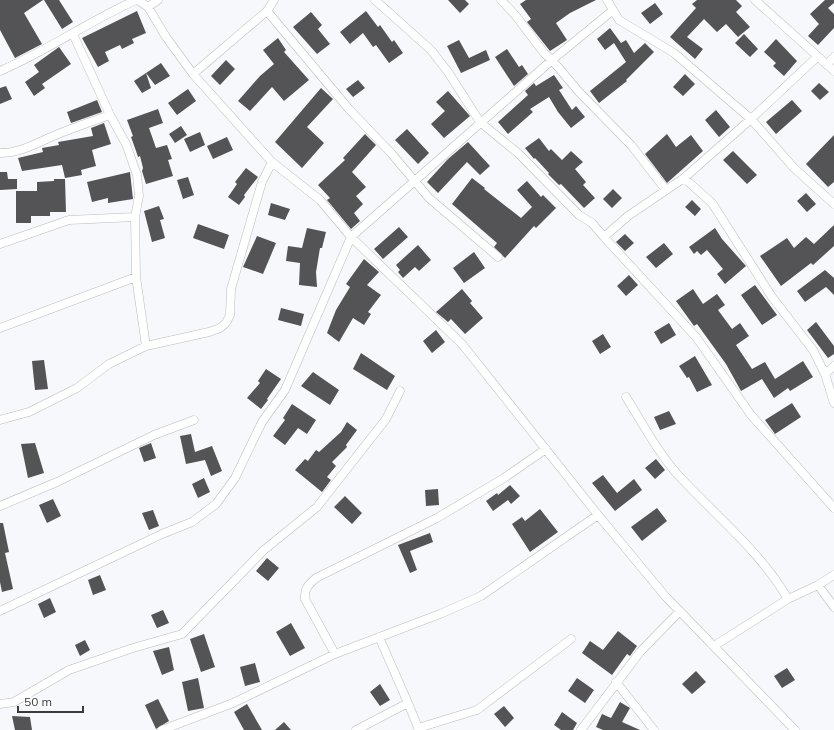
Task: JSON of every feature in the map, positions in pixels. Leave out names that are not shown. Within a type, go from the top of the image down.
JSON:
[{"type":"street","points":[[0,71],[21,62],[73,34],[120,4],[137,0],[148,7],[166,37],[193,74],[272,162],[320,200],[351,237],[462,344],[598,515],[680,611],[795,730]]},
{"type":"street","points":[[148,7],[158,0]]},
{"type":"street","points":[[193,74],[267,11],[274,0]]},
{"type":"street","points":[[376,0],[431,50],[448,72],[480,122],[518,154],[580,215],[592,223],[696,337],[751,415],[834,508]]},
{"type":"street","points":[[502,0],[544,53],[552,60],[579,92],[631,145],[666,190]]},
{"type":"street","points":[[607,0],[612,11],[619,20],[674,53],[751,119],[794,168],[834,204]]},
{"type":"street","points":[[755,0],[834,71]]},
{"type":"street","points":[[267,11],[348,108],[391,153],[429,198],[498,257]]},
{"type":"street","points":[[0,611],[162,534],[192,522],[216,504],[235,478],[262,422],[285,390],[351,237],[480,122],[612,11]]},
{"type":"street","points":[[73,34],[110,115],[126,144],[137,175],[139,196],[135,217],[136,277],[146,346]]},
{"type":"street","points":[[604,237],[628,216],[684,178],[751,119],[817,57]]},
{"type":"street","points":[[827,65],[834,57]]},
{"type":"street","points":[[0,153],[13,153],[25,150],[57,135],[110,115]]},
{"type":"street","points":[[0,420],[29,412],[70,391],[109,364],[146,346],[209,332],[220,328],[226,323],[230,315],[231,290],[260,189],[272,162]]},
{"type":"street","points":[[684,178],[712,203],[772,297],[813,350],[825,374],[834,403]]},
{"type":"street","points":[[0,244],[69,220],[135,217]]},
{"type":"street","points":[[0,328],[136,277]]},
{"type":"street","points":[[825,374],[834,366]]},
{"type":"street","points":[[0,704],[14,702],[69,670],[133,648],[182,634],[264,550],[317,507],[386,419],[400,391]]},
{"type":"street","points":[[626,398],[669,465],[749,547],[776,578],[788,599]]},
{"type":"street","points":[[0,506],[57,482],[154,435],[194,420]]},
{"type":"street","points":[[334,654],[305,599],[304,593],[308,585],[316,578],[437,518],[504,478],[546,449]]},
{"type":"street","points":[[162,730],[232,703],[334,654],[440,614],[481,596],[598,515]]},
{"type":"street","points":[[714,646],[788,599],[818,585],[834,574]]},
{"type":"street","points":[[818,585],[834,607]]},
{"type":"street","points":[[581,730],[640,652],[680,611]]},
{"type":"street","points":[[379,637],[419,729],[477,710],[571,639]]},
{"type":"street","points":[[616,682],[654,730]]},
{"type":"street","points":[[356,730],[408,703]]},
{"type":"building","points":[[0,0],[43,0],[24,13],[42,44],[15,58],[0,30]]},
{"type":"building","points":[[44,0],[59,0],[73,22],[62,29]]},
{"type":"building","points":[[448,0],[465,0],[469,4],[460,13]]},
{"type":"building","points":[[526,0],[596,0],[570,13],[556,23],[567,40],[550,51],[527,22],[531,19],[520,4]]},
{"type":"building","points":[[697,0],[736,0],[742,6],[736,12],[750,27],[738,37],[726,24],[717,32],[704,19],[687,37],[703,49],[695,59],[670,37],[696,8],[692,4]]},
{"type":"building","points":[[825,0],[834,0],[834,3],[828,8],[834,14],[834,28],[818,45],[808,36],[819,24],[810,14]]},
{"type":"building","points":[[655,3],[663,14],[650,24],[641,13]]},
{"type":"building","points":[[137,11],[146,33],[132,39],[134,43],[122,49],[120,45],[105,52],[109,61],[98,67],[82,38]]},
{"type":"building","points":[[366,11],[378,27],[380,25],[392,42],[394,40],[403,53],[389,63],[376,45],[373,47],[363,33],[350,44],[340,32]]},
{"type":"building","points":[[311,12],[322,25],[318,29],[330,44],[317,54],[293,27]]},
{"type":"building","points":[[610,28],[621,43],[626,40],[634,53],[645,43],[654,52],[626,80],[627,81],[599,103],[590,91],[626,62],[614,43],[605,50],[597,39]]},
{"type":"building","points":[[744,34],[758,49],[750,57],[735,43]]},
{"type":"building","points":[[278,38],[286,50],[284,52],[309,80],[284,101],[272,87],[250,111],[238,101],[260,76],[274,64],[263,50]]},
{"type":"building","points":[[776,39],[797,61],[784,76],[773,66],[776,63],[764,52]]},
{"type":"building","points":[[459,40],[469,58],[486,50],[490,60],[461,73],[447,46]]},
{"type":"building","points":[[59,47],[71,64],[42,84],[45,88],[34,96],[25,82],[39,72],[34,65]]},
{"type":"building","points":[[507,49],[519,67],[522,65],[528,74],[514,86],[495,57]]},
{"type":"building","points":[[226,60],[235,69],[220,85],[211,76]]},
{"type":"building","points":[[161,63],[170,76],[155,85],[146,73]]},
{"type":"building","points":[[146,73],[151,88],[142,93],[134,81]]},
{"type":"building","points":[[685,74],[695,84],[683,96],[673,87]]},
{"type":"building","points":[[554,75],[563,88],[559,90],[572,110],[576,106],[585,117],[571,128],[558,112],[549,97],[530,109],[533,112],[508,134],[498,122],[528,95],[525,91],[534,83],[536,86]]},
{"type":"building","points":[[358,80],[365,88],[353,97],[346,89]]},
{"type":"building","points":[[819,83],[829,92],[820,100],[811,91]]},
{"type":"building","points":[[6,86],[12,99],[0,104],[0,88]]},
{"type":"building","points":[[321,88],[333,99],[307,127],[324,143],[302,168],[275,142]]},
{"type":"building","points":[[188,89],[196,101],[177,115],[168,103]]},
{"type":"building","points":[[448,91],[470,116],[444,138],[431,124],[445,111],[436,102]]},
{"type":"building","points":[[97,100],[102,112],[71,123],[67,112]]},
{"type":"building","points":[[792,100],[802,111],[776,134],[766,122]]},
{"type":"building","points":[[158,109],[163,123],[149,128],[156,148],[167,145],[172,159],[168,160],[173,176],[146,184],[140,156],[138,157],[127,120]]},
{"type":"building","points":[[716,110],[730,127],[719,137],[705,120]]},
{"type":"building","points":[[104,123],[111,144],[92,150],[96,166],[81,170],[82,175],[65,178],[62,165],[22,171],[18,158],[43,152],[42,148],[59,145],[58,142],[93,136],[91,128]]},
{"type":"building","points":[[181,126],[187,135],[175,143],[169,134]]},
{"type":"building","points":[[407,129],[429,153],[418,164],[395,140]]},
{"type":"building","points":[[200,132],[205,145],[190,152],[184,139]]},
{"type":"building","points":[[365,134],[376,145],[352,172],[366,187],[356,196],[363,204],[354,213],[360,221],[351,229],[327,200],[330,198],[318,185],[345,160],[343,158]]},
{"type":"building","points":[[667,134],[676,147],[691,135],[703,151],[667,183],[645,154]]},
{"type":"building","points":[[834,135],[834,182],[828,187],[806,164]]},
{"type":"building","points":[[227,137],[233,150],[213,159],[207,146]]},
{"type":"building","points":[[539,138],[549,151],[551,149],[562,160],[571,151],[583,162],[575,169],[586,182],[583,185],[595,198],[584,208],[561,184],[559,185],[548,174],[549,173],[525,148]]},
{"type":"building","points":[[468,142],[490,166],[480,175],[467,162],[438,193],[427,182],[448,159]]},
{"type":"building","points":[[733,151],[757,175],[747,184],[723,160]]},
{"type":"building","points":[[246,168],[258,177],[244,195],[245,197],[239,205],[228,197],[237,184],[235,182]]},
{"type":"building","points":[[0,172],[7,172],[8,179],[17,179],[17,189],[0,190]]},
{"type":"building","points":[[130,172],[133,199],[108,203],[108,198],[92,202],[87,182]]},
{"type":"building","points":[[188,177],[194,195],[183,199],[177,180]]},
{"type":"building","points":[[472,178],[521,218],[532,207],[517,190],[527,181],[541,197],[543,195],[556,208],[536,228],[534,226],[505,258],[494,247],[497,243],[452,204]]},
{"type":"building","points":[[54,179],[65,179],[66,212],[50,212],[50,216],[31,216],[31,223],[16,223],[16,191],[37,191],[37,182],[54,181]]},
{"type":"building","points":[[613,189],[622,198],[612,208],[603,199]]},
{"type":"building","points":[[806,193],[816,204],[807,212],[797,201]]},
{"type":"building","points":[[692,200],[701,209],[695,216],[685,207]]},
{"type":"building","points":[[271,203],[290,209],[285,220],[268,215]]},
{"type":"building","points":[[159,206],[164,219],[160,220],[165,238],[152,242],[144,211]]},
{"type":"building","points":[[198,224],[229,235],[224,249],[193,238]]},
{"type":"building","points":[[834,225],[834,246],[813,265],[811,263],[781,286],[760,256],[787,238],[794,248],[806,237],[814,244]]},
{"type":"building","points":[[399,227],[408,237],[383,259],[374,249]]},
{"type":"building","points":[[307,228],[326,232],[322,248],[320,248],[316,272],[317,287],[299,285],[300,263],[286,261],[288,246],[302,248]]},
{"type":"building","points":[[715,228],[722,239],[746,266],[725,284],[717,274],[723,269],[707,250],[701,255],[697,251],[694,254],[689,247]]},
{"type":"building","points":[[625,234],[634,243],[625,251],[616,242]]},
{"type":"building","points":[[257,236],[276,243],[263,274],[243,267]]},
{"type":"building","points":[[664,243],[673,254],[656,268],[646,257]]},
{"type":"building","points":[[418,245],[431,260],[419,271],[415,267],[403,278],[398,272],[400,270],[396,265]]},
{"type":"building","points":[[474,252],[485,268],[464,283],[453,268]]},
{"type":"building","points":[[364,259],[379,272],[367,285],[381,295],[368,312],[371,314],[364,325],[353,318],[339,342],[327,333],[336,310],[350,287],[346,284]]},
{"type":"building","points":[[825,270],[834,278],[834,295],[826,287],[805,302],[797,291]]},
{"type":"building","points":[[629,275],[638,285],[626,296],[617,286]]},
{"type":"building","points":[[755,285],[777,315],[762,325],[741,295]]},
{"type":"building","points":[[462,289],[472,301],[470,303],[483,318],[465,334],[451,319],[448,322],[436,312]]},
{"type":"building","points":[[693,289],[703,304],[717,294],[725,305],[718,310],[732,329],[740,323],[749,336],[736,345],[752,369],[765,362],[775,379],[803,361],[813,377],[790,391],[788,388],[774,398],[762,379],[741,391],[726,364],[697,324],[694,326],[676,301]]},
{"type":"building","points":[[281,308],[304,314],[301,326],[278,320]]},
{"type":"building","points":[[816,322],[834,346],[834,354],[828,358],[807,330]]},
{"type":"building","points":[[669,323],[676,335],[661,344],[654,332]]},
{"type":"building","points":[[436,330],[445,342],[432,353],[423,341]]},
{"type":"building","points":[[603,334],[611,347],[600,354],[592,341]]},
{"type":"building","points":[[361,353],[395,376],[387,390],[353,369]]},
{"type":"building","points":[[695,356],[712,385],[697,392],[689,377],[687,378],[679,366]]},
{"type":"building","points":[[44,360],[48,389],[35,390],[32,361]]},
{"type":"building","points":[[266,369],[281,379],[261,409],[247,398],[260,383],[258,381]]},
{"type":"building","points":[[313,372],[339,390],[330,405],[301,386]]},
{"type":"building","points":[[792,403],[801,417],[775,434],[765,420]]},
{"type":"building","points":[[292,404],[316,420],[307,434],[298,428],[285,445],[273,436],[285,420],[283,418]]},
{"type":"building","points":[[669,411],[676,424],[660,430],[654,417]]},
{"type":"building","points":[[347,422],[357,430],[346,445],[347,447],[332,462],[336,466],[327,477],[331,480],[322,492],[295,470],[305,459],[308,461],[316,450],[319,452],[341,432]]},
{"type":"building","points":[[191,434],[195,452],[212,446],[222,471],[211,476],[205,460],[186,464],[180,436]]},
{"type":"building","points":[[35,443],[44,473],[28,478],[21,444]]},
{"type":"building","points":[[151,443],[156,458],[144,462],[139,448]]},
{"type":"building","points":[[656,459],[665,470],[655,479],[645,468]]},
{"type":"building","points":[[603,475],[617,493],[634,479],[642,490],[615,511],[592,483]]},
{"type":"building","points":[[204,478],[210,492],[198,498],[192,484]]},
{"type":"building","points":[[510,485],[520,496],[511,504],[508,500],[493,511],[486,501],[497,493],[498,495]]},
{"type":"building","points":[[438,489],[439,505],[426,506],[425,490]]},
{"type":"building","points":[[345,496],[362,513],[352,524],[334,507]]},
{"type":"building","points":[[53,499],[61,516],[47,523],[39,505]]},
{"type":"building","points":[[657,508],[667,521],[642,541],[631,527]]},
{"type":"building","points":[[540,509],[558,532],[530,552],[512,524],[522,517],[525,521]]},
{"type":"building","points":[[153,510],[159,526],[149,530],[142,513]]},
{"type":"building","points":[[0,523],[3,523],[9,552],[5,553],[13,589],[2,592],[0,582]]},
{"type":"building","points":[[430,533],[433,542],[410,551],[417,570],[410,573],[398,545]]},
{"type":"building","points":[[267,558],[279,568],[268,581],[256,571]]},
{"type":"building","points":[[100,575],[106,590],[93,595],[88,580]]},
{"type":"building","points":[[50,598],[56,612],[44,618],[38,604]]},
{"type":"building","points":[[163,610],[169,623],[157,628],[151,615]]},
{"type":"building","points":[[291,623],[305,648],[290,656],[276,632]]},
{"type":"building","points":[[618,631],[637,646],[630,656],[627,654],[612,675],[582,653],[590,641],[603,650]]},
{"type":"building","points":[[204,634],[215,667],[201,672],[190,639]]},
{"type":"building","points":[[85,640],[90,650],[80,656],[75,645]]},
{"type":"building","points":[[169,647],[174,670],[162,675],[153,651]]},
{"type":"building","points":[[255,663],[260,682],[245,686],[240,667]]},
{"type":"building","points":[[787,668],[795,680],[782,688],[774,676]]},
{"type":"building","points":[[696,671],[706,682],[692,694],[682,684]]},
{"type":"building","points":[[198,678],[204,708],[188,711],[182,682]]},
{"type":"building","points":[[577,678],[594,690],[585,703],[568,691]]},
{"type":"building","points":[[380,684],[390,700],[380,706],[370,692]]},
{"type":"building","points":[[158,699],[169,721],[156,729],[145,705]]},
{"type":"building","points":[[620,702],[630,708],[622,722],[640,730],[603,730],[596,727],[602,714],[611,718]]},
{"type":"building","points":[[247,704],[262,730],[244,730],[234,712]]},
{"type":"building","points":[[504,706],[514,718],[505,727],[494,714]]},
{"type":"building","points":[[562,712],[577,723],[573,730],[561,730],[554,725]]},
{"type":"building","points":[[12,716],[30,717],[32,730],[15,730]]},
{"type":"building","points":[[284,722],[291,730],[275,730]]}]
